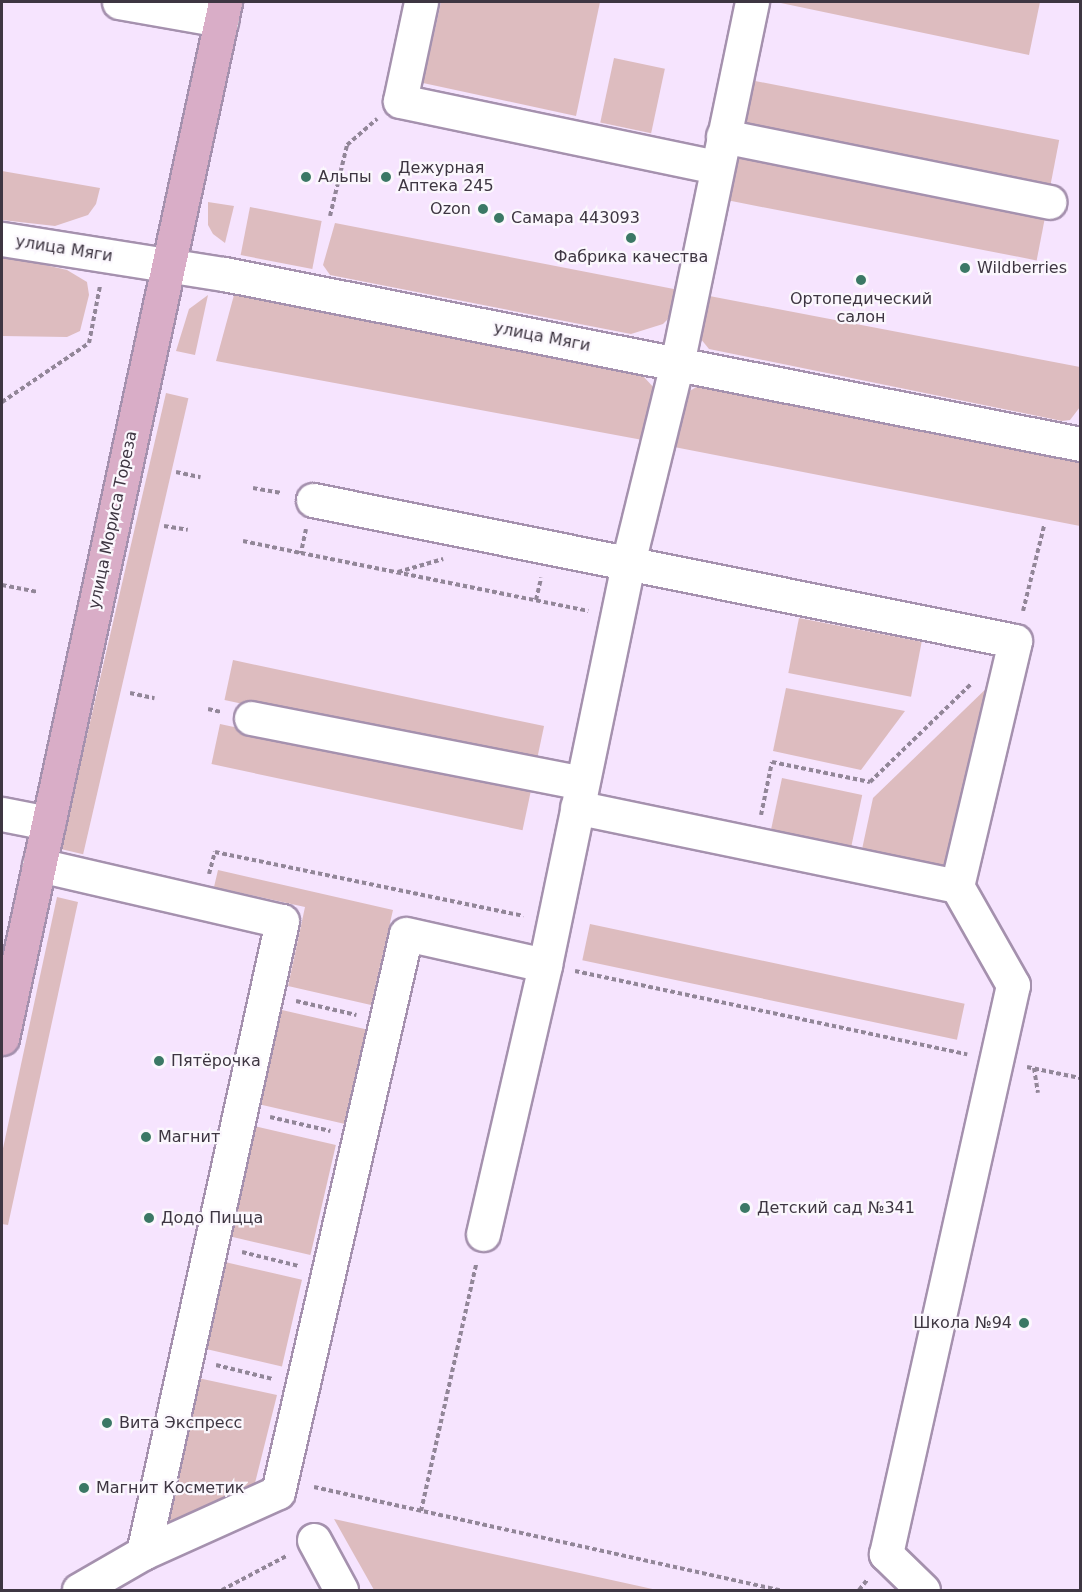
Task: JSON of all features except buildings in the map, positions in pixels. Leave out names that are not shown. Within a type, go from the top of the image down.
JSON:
[{"type":"main road","name":"улица Мориса Тореза","points":[[2,1038],[223,11]]},
{"type":"street","points":[[119,2],[223,11]]},
{"type":"street","points":[[421,2],[400,101],[716,167]]},
{"type":"street","points":[[483,1234],[545,964],[628,562],[677,364],[752,2]]},
{"type":"street","points":[[723,136],[1049,202]]},
{"type":"street","name":"улица Мяги","points":[[2,239],[168,266],[1080,444]]},
{"type":"street","points":[[313,500],[1015,641],[957,886],[1013,985],[886,1554],[923,1590]]},
{"type":"street","points":[[251,718],[579,795],[755,845],[957,886]]},
{"type":"street","points":[[2,814],[48,823]]},
{"type":"street","points":[[39,866],[282,921],[143,1552]]},
{"type":"street","points":[[79,1590],[143,1552],[278,1492],[406,934],[545,964]]},
{"type":"street","points":[[314,1540],[342,1590]]},
{"type":"path","points":[[330,216],[347,145],[400,101]]},
{"type":"path","points":[[2,402],[89,343],[106,256]]},
{"type":"path","points":[[176,472],[200,477]]},
{"type":"path","points":[[301,553],[313,500]]},
{"type":"path","points":[[164,525],[188,530]]},
{"type":"path","points":[[1015,641],[1044,526]]},
{"type":"path","points":[[243,541],[616,618]]},
{"type":"path","points":[[2,585],[37,592]]},
{"type":"path","points":[[755,845],[772,762],[870,782],[981,675]]},
{"type":"path","points":[[130,693],[154,698]]},
{"type":"path","points":[[202,902],[214,852],[553,922]]},
{"type":"path","points":[[545,964],[1080,1078]]},
{"type":"path","points":[[1034,1068],[1038,1093]]},
{"type":"path","points":[[421,1511],[483,1234]]},
{"type":"path","points":[[186,1357],[254,1374]]},
{"type":"path","points":[[314,1487],[780,1590]]},
{"type":"shaded area","points":[[441,2],[600,2],[576,116],[423,83]]},
{"type":"shaded area","points":[[776,2],[1040,2],[1029,55]]},
{"type":"shaded area","points":[[614,58],[665,69],[651,133],[600,123]]},
{"type":"shaded area","points":[[750,80],[1059,140],[1050,189],[740,129]]},
{"type":"shaded area","points":[[736,151],[1046,211],[1037,260],[726,200]]},
{"type":"shaded area","points":[[2,171],[100,188],[96,204],[88,215],[55,226],[2,220]]},
{"type":"shaded area","points":[[208,202],[234,206],[225,243],[213,234],[208,225]]},
{"type":"shaded area","points":[[250,207],[322,221],[312,269],[241,255]]},
{"type":"shaded area","points":[[335,223],[679,290],[672,315],[663,324],[631,334],[330,275],[323,265]]},
{"type":"shaded area","points":[[2,255],[67,270],[87,282],[89,295],[80,331],[67,337],[2,336]]},
{"type":"shaded area","points":[[699,294],[1080,367],[1080,407],[1070,420],[1062,421],[709,349],[696,333]]},
{"type":"shaded area","points":[[208,295],[195,355],[176,351],[189,309]]},
{"type":"shaded area","points":[[234,295],[643,376],[656,390],[648,441],[216,361]]},
{"type":"shaded area","points":[[698,386],[1080,461],[1080,526],[669,446],[683,395]]},
{"type":"shaded area","points":[[166,393],[188,398],[83,854],[61,849]]},
{"type":"shaded area","points":[[799,618],[922,642],[911,697],[788,673]]},
{"type":"shaded area","points":[[233,660],[544,726],[536,766],[224,700]]},
{"type":"shaded area","points":[[993,682],[950,872],[861,854],[873,798]]},
{"type":"shaded area","points":[[786,688],[905,711],[861,770],[773,751]]},
{"type":"shaded area","points":[[220,724],[531,790],[523,830],[211,764]]},
{"type":"shaded area","points":[[782,778],[862,795],[850,852],[770,835]]},
{"type":"shaded area","points":[[218,870],[393,910],[371,1005],[288,986],[305,907],[214,887]]},
{"type":"shaded area","points":[[57,897],[78,902],[8,1225],[2,1224],[2,1153]]},
{"type":"shaded area","points":[[590,924],[965,1004],[957,1040],[582,960]]},
{"type":"shaded area","points":[[282,1010],[366,1029],[344,1124],[260,1105]]},
{"type":"shaded area","points":[[254,1126],[336,1145],[310,1255],[229,1236]]},
{"type":"shaded area","points":[[225,1262],[302,1280],[282,1366],[205,1349]]},
{"type":"shaded area","points":[[198,1378],[277,1395],[254,1487],[164,1525]]},
{"type":"shaded area","points":[[334,1519],[657,1590],[374,1590]]},
{"type":"place","name":"Альпы","points":[[306,177]]},
{"type":"place","name":"Дежурная Аптека 245","points":[[386,177]]},
{"type":"place","name":"Ozon","points":[[483,209]]},
{"type":"place","name":"Самара 443093","points":[[499,218]]},
{"type":"place","name":"Фабрика качества","points":[[631,238]]},
{"type":"place","name":"Wildberries","points":[[965,268]]},
{"type":"place","name":"Ортопедический салон","points":[[861,280]]},
{"type":"place","name":"Пятёрочка","points":[[159,1061]]},
{"type":"place","name":"Магнит","points":[[146,1137]]},
{"type":"place","name":"Детский сад №341","points":[[745,1208]]},
{"type":"place","name":"Додо Пицца","points":[[149,1218]]},
{"type":"place","name":"Школа №94","points":[[1024,1323]]},
{"type":"place","name":"Вита Экспресс","points":[[107,1423]]},
{"type":"place","name":"Магнит Косметик","points":[[84,1488]]}]
